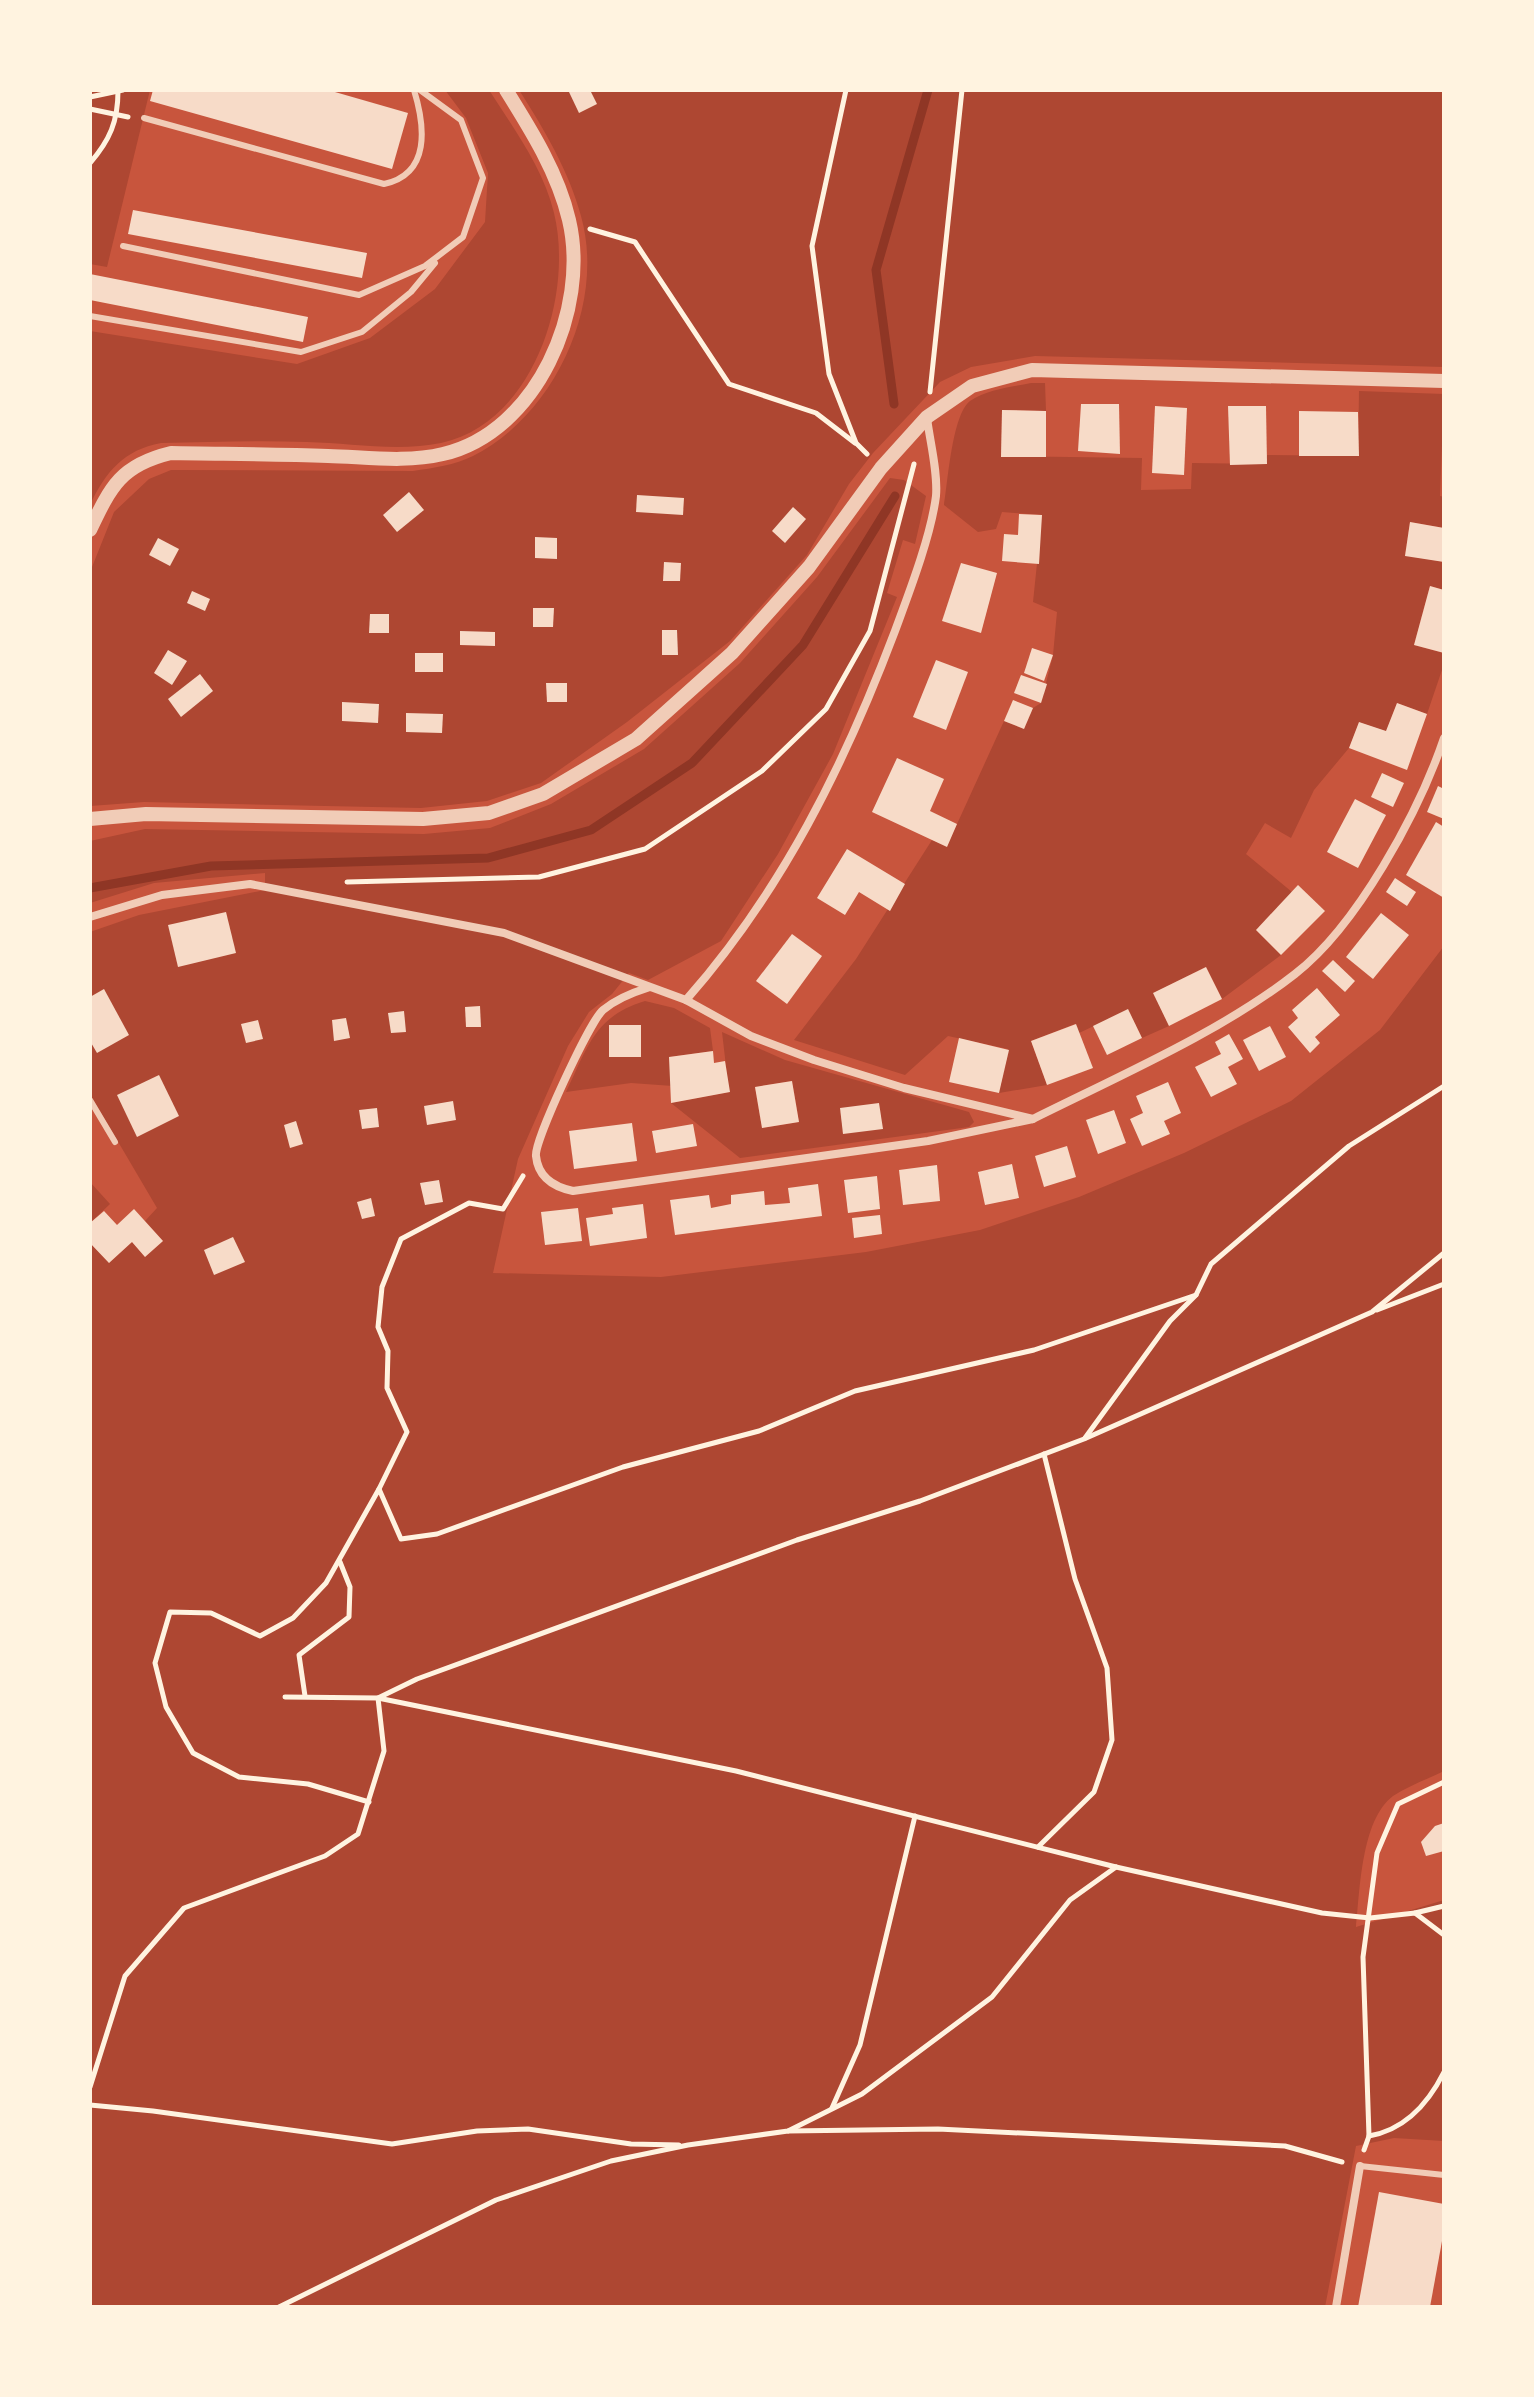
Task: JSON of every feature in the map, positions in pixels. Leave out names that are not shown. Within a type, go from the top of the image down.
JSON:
[{"type":"street","points":[[90,530],[118,480],[132,466],[149,459],[171,453],[416,459],[444,454],[485,436],[523,402],[551,357],[570,296],[573,263],[570,224],[538,142],[506,90]]},
{"type":"street","points":[[90,819],[146,814],[423,819],[489,813],[543,794],[636,739],[732,653],[809,567],[881,468],[927,417],[972,386],[1032,370],[1444,381]]},
{"type":"street","points":[[686,1000],[731,948],[787,862],[843,762],[911,588],[936,495],[927,417]]},
{"type":"street","points":[[647,988],[602,1011],[588,1028],[536,1154],[541,1173],[556,1187],[573,1191],[928,1141],[1033,1119],[1173,1047],[1297,973],[1350,914],[1390,856],[1444,738]]},
{"type":"street","points":[[90,917],[162,895],[250,884],[504,933],[686,1000],[751,1036],[814,1060],[975,1107],[1033,1119]]},
{"type":"street","points":[[1336,2307],[1360,2166]]},
{"type":"lane","points":[[144,118],[384,184],[402,180],[416,163],[424,125],[417,90]]},
{"type":"lane","points":[[123,246],[359,295],[425,266],[463,237],[483,178],[461,120],[417,90]]},
{"type":"lane","points":[[90,316],[301,352],[362,332],[411,292],[442,254]]},
{"type":"lane","points":[[90,1100],[115,1142]]},
{"type":"lane","points":[[1360,2166],[1444,2175]]},
{"type":"path","points":[[846,90],[812,246],[829,374],[856,443]]},
{"type":"path","points":[[927,417],[962,90]]},
{"type":"path","points":[[90,97],[120,91],[118,115],[107,143],[90,163]]},
{"type":"path","points":[[90,109],[144,118]]},
{"type":"path","points":[[570,224],[635,242],[729,384],[816,413],[856,443],[881,468]]},
{"type":"path","points":[[344,882],[539,877],[615,857],[645,849],[762,771],[826,709],[870,631],[915,459]]},
{"type":"path","points":[[1084,1439],[1170,1321],[1196,1295],[1211,1264],[1288,1194],[1369,1131],[1444,1086]]},
{"type":"path","points":[[369,1802],[308,1784],[239,1777],[193,1753],[166,1707],[155,1663],[170,1612],[211,1613],[260,1636],[293,1618],[326,1583],[340,1562],[407,1432],[387,1388],[388,1351],[378,1327],[382,1287],[401,1239],[469,1203],[503,1209],[536,1154]]},
{"type":"path","points":[[1372,1312],[1444,1253]]},
{"type":"path","points":[[378,1698],[417,1679],[797,1540],[920,1501],[1084,1439],[1372,1312],[1444,1284]]},
{"type":"path","points":[[379,1489],[401,1539],[437,1534],[623,1467],[759,1431],[855,1391],[1034,1350],[1196,1295]]},
{"type":"path","points":[[1038,1847],[1094,1792],[1112,1740],[1107,1668],[1075,1579],[1044,1454]]},
{"type":"path","points":[[305,1696],[299,1655],[349,1617],[350,1587],[340,1562]]},
{"type":"path","points":[[285,1697],[378,1698],[736,1771],[1116,1867],[1322,1913],[1370,1918],[1444,1906]]},
{"type":"path","points":[[90,2087],[125,1976],[184,1908],[325,1856],[358,1834],[384,1751],[378,1698]]},
{"type":"path","points":[[279,2307],[496,2200],[611,2161],[688,2145],[788,2131],[938,2129],[1285,2146],[1360,2166],[1369,2136],[1363,1957],[1377,1853],[1398,1804],[1444,1782]]},
{"type":"path","points":[[832,2109],[860,2045],[915,1816]]},
{"type":"path","points":[[788,2131],[862,2094],[992,1997],[1070,1900],[1116,1867]]},
{"type":"path","points":[[1415,1913],[1444,1935]]},
{"type":"path","points":[[1369,2136],[1389,2132],[1405,2123],[1444,2072]]},
{"type":"path","points":[[90,2105],[392,2144],[477,2131],[528,2129],[631,2144],[688,2145]]},
{"type":"shaded area","points":[[90,90],[150,90],[107,267],[90,264]]},
{"type":"shaded area","points":[[445,90],[489,90],[543,180],[554,213],[559,246],[558,281],[552,317],[540,351],[523,383],[501,410],[473,431],[425,446],[271,441],[161,443],[148,446],[126,457],[110,472],[90,505],[90,331],[297,364],[370,338],[435,289],[485,222],[488,173],[466,118]]},
{"type":"shaded area","points":[[519,90],[1444,90],[1444,367],[1035,356],[971,367],[940,382],[873,453],[849,484],[807,555],[730,641],[627,722],[541,783],[487,801],[421,808],[144,802],[90,806],[90,572],[114,512],[149,479],[171,470],[413,471],[444,466],[473,456],[502,438],[528,414],[549,386],[567,354],[579,320],[586,285],[587,250],[581,216],[570,183]]},
{"type":"shaded area","points":[[1031,383],[1045,383],[1046,411],[1002,410],[1001,456],[1142,458],[1141,490],[1191,489],[1192,463],[1267,464],[1267,455],[1358,456],[1359,391],[1444,394],[1440,496],[1444,497],[1444,528],[1410,522],[1405,555],[1444,562],[1444,590],[1430,586],[1414,645],[1444,653],[1444,664],[1427,714],[1397,703],[1386,732],[1359,723],[1349,748],[1314,790],[1291,838],[1265,823],[1246,854],[1292,892],[1256,930],[1281,955],[1222,999],[1206,967],[1154,993],[1169,1026],[1142,1038],[1128,1010],[1079,1033],[1075,1024],[1031,1041],[1047,1085],[999,1093],[1008,1049],[948,1036],[905,1075],[794,1040],[856,959],[932,840],[947,846],[1004,721],[1024,729],[1033,708],[1041,703],[1053,655],[1057,612],[1033,602],[1042,515],[1002,512],[996,529],[978,532],[944,505],[955,434],[964,409],[970,401],[984,394]]},
{"type":"shaded area","points":[[890,478],[904,480],[926,496],[915,544],[903,540],[887,593],[897,597],[833,754],[778,854],[721,941],[648,980],[629,973],[612,994],[589,1012],[568,1046],[518,1159],[493,1273],[661,1277],[866,1252],[980,1230],[1079,1197],[1184,1153],[1291,1101],[1380,1030],[1444,946],[1444,1771],[1399,1792],[1382,1807],[1374,1822],[1364,1857],[1356,1927],[1444,1900],[1444,2141],[1394,2138],[1356,2146],[1325,2307],[90,2307],[90,1243],[109,1263],[132,1242],[145,1257],[163,1241],[145,1221],[157,1208],[90,1094],[90,932],[139,915],[265,890],[265,873],[154,883],[90,903],[90,841],[145,829],[424,834],[490,828],[551,804],[644,749],[740,663],[817,577]]},
{"type":"shaded area","points":[[645,1001],[674,1008],[710,1028],[713,1051],[669,1057],[673,1086],[631,1083],[566,1092],[594,1036],[603,1025],[628,1007]],"holes":[[[609,1025],[641,1025],[641,1057],[609,1057]]]},
{"type":"shaded area","points":[[722,1032],[785,1060],[969,1112],[974,1122],[969,1127],[740,1158],[671,1103],[729,1092]],"holes":[[[792,1081],[799,1122],[762,1128],[755,1087]]]},
{"type":"shaded area","points":[[90,1182],[110,1204],[90,1223]]},
{"type":"building","points":[[153,90],[328,90],[408,113],[392,169],[150,101]]},
{"type":"building","points":[[590,90],[597,104],[579,113],[569,92]]},
{"type":"building","points":[[133,210],[367,253],[362,278],[128,234]]},
{"type":"building","points":[[90,274],[308,317],[303,342],[90,300]]},
{"type":"building","points":[[1081,404],[1119,404],[1120,454],[1078,451]]},
{"type":"building","points":[[1155,406],[1187,408],[1184,475],[1152,473]]},
{"type":"building","points":[[1228,406],[1266,406],[1267,464],[1230,465]]},
{"type":"building","points":[[1002,410],[1046,411],[1046,457],[1001,457]]},
{"type":"building","points":[[1299,411],[1358,412],[1359,456],[1299,456]]},
{"type":"building","points":[[409,492],[424,510],[397,532],[383,515]]},
{"type":"building","points":[[637,495],[684,498],[683,515],[636,512]]},
{"type":"building","points":[[793,507],[806,519],[785,543],[772,531]]},
{"type":"building","points":[[1019,514],[1042,515],[1039,564],[1002,561],[1004,534],[1018,535]]},
{"type":"building","points":[[1410,522],[1444,528],[1444,562],[1405,556]]},
{"type":"building","points":[[535,537],[557,538],[557,559],[535,558]]},
{"type":"building","points":[[158,538],[179,549],[170,566],[149,555]]},
{"type":"building","points":[[664,562],[681,563],[680,581],[663,581]]},
{"type":"building","points":[[961,563],[997,573],[981,633],[942,621]]},
{"type":"building","points":[[1430,586],[1444,590],[1444,653],[1414,645]]},
{"type":"building","points":[[192,591],[210,599],[205,611],[187,603]]},
{"type":"building","points":[[533,608],[554,608],[553,627],[533,627]]},
{"type":"building","points":[[370,614],[389,614],[389,633],[369,633]]},
{"type":"building","points":[[662,630],[677,630],[678,655],[662,655]]},
{"type":"building","points":[[460,631],[495,632],[495,646],[460,645]]},
{"type":"building","points":[[1032,648],[1053,655],[1044,681],[1024,673]]},
{"type":"building","points":[[168,650],[187,661],[172,685],[154,673]]},
{"type":"building","points":[[415,653],[443,653],[443,672],[415,672]]},
{"type":"building","points":[[936,660],[968,672],[946,730],[913,717]]},
{"type":"building","points":[[200,674],[213,691],[181,717],[168,699]]},
{"type":"building","points":[[1021,675],[1047,684],[1041,703],[1014,693]]},
{"type":"building","points":[[546,683],[567,683],[567,702],[547,702]]},
{"type":"building","points":[[1013,700],[1033,708],[1024,729],[1004,721]]},
{"type":"building","points":[[342,702],[379,704],[378,723],[342,721]]},
{"type":"building","points":[[1397,703],[1427,714],[1407,770],[1349,748],[1359,722],[1386,731]]},
{"type":"building","points":[[406,713],[443,714],[442,733],[406,732]]},
{"type":"building","points":[[897,758],[944,779],[930,811],[957,824],[947,847],[872,812]]},
{"type":"building","points":[[1382,773],[1404,783],[1393,807],[1371,797]]},
{"type":"building","points":[[1438,786],[1444,789],[1444,819],[1427,812]]},
{"type":"building","points":[[1355,799],[1386,815],[1358,868],[1327,852]]},
{"type":"building","points":[[1436,822],[1444,827],[1444,898],[1406,875]]},
{"type":"building","points":[[847,849],[905,884],[890,911],[859,892],[845,915],[817,898]]},
{"type":"building","points":[[1395,878],[1416,892],[1407,906],[1386,892]]},
{"type":"building","points":[[1298,885],[1325,911],[1281,955],[1256,930]]},
{"type":"building","points":[[226,912],[236,953],[178,967],[168,925]]},
{"type":"building","points":[[1381,913],[1409,935],[1373,979],[1346,957]]},
{"type":"building","points":[[792,934],[822,956],[787,1004],[756,981]]},
{"type":"building","points":[[1333,960],[1355,981],[1345,992],[1322,971]]},
{"type":"building","points":[[1206,967],[1222,999],[1169,1026],[1153,993]]},
{"type":"building","points":[[1317,988],[1340,1015],[1315,1037],[1320,1043],[1310,1053],[1288,1027],[1298,1018],[1292,1010]]},
{"type":"building","points":[[104,989],[129,1035],[97,1053],[90,1041],[90,997]]},
{"type":"building","points":[[480,1006],[481,1027],[466,1027],[465,1007]]},
{"type":"building","points":[[1128,1009],[1142,1038],[1107,1055],[1093,1026]]},
{"type":"building","points":[[404,1011],[406,1032],[391,1033],[388,1013]]},
{"type":"building","points":[[346,1018],[350,1038],[334,1041],[332,1020]]},
{"type":"building","points":[[258,1020],[263,1039],[246,1043],[241,1024]]},
{"type":"building","points":[[1076,1024],[1093,1068],[1047,1085],[1031,1041]]},
{"type":"building","points":[[609,1025],[641,1025],[641,1057],[609,1057]]},
{"type":"building","points":[[1270,1026],[1286,1057],[1259,1071],[1243,1040]]},
{"type":"building","points":[[1229,1034],[1243,1059],[1228,1067],[1237,1084],[1211,1097],[1195,1067],[1221,1054],[1215,1042]]},
{"type":"building","points":[[959,1038],[1009,1050],[999,1093],[949,1082]]},
{"type":"building","points":[[713,1051],[714,1063],[725,1061],[730,1092],[671,1103],[669,1057]]},
{"type":"building","points":[[159,1075],[179,1116],[137,1137],[117,1095]]},
{"type":"building","points":[[792,1081],[799,1122],[762,1128],[755,1087]]},
{"type":"building","points":[[1168,1082],[1181,1113],[1164,1121],[1170,1134],[1142,1146],[1130,1119],[1143,1113],[1136,1096]]},
{"type":"building","points":[[453,1101],[456,1120],[427,1125],[424,1106]]},
{"type":"building","points":[[879,1103],[883,1129],[843,1134],[840,1108]]},
{"type":"building","points":[[377,1108],[379,1127],[362,1129],[359,1110]]},
{"type":"building","points":[[1114,1110],[1126,1143],[1098,1154],[1086,1120]]},
{"type":"building","points":[[296,1121],[303,1144],[290,1148],[284,1125]]},
{"type":"building","points":[[632,1123],[637,1161],[574,1169],[569,1131]]},
{"type":"building","points":[[693,1124],[697,1146],[656,1153],[652,1131]]},
{"type":"building","points":[[1067,1146],[1076,1177],[1044,1187],[1035,1156]]},
{"type":"building","points":[[1012,1164],[1019,1198],[985,1205],[978,1172]]},
{"type":"building","points":[[937,1165],[940,1201],[903,1205],[899,1170]]},
{"type":"building","points":[[877,1176],[880,1209],[848,1213],[844,1180]]},
{"type":"building","points":[[439,1180],[443,1202],[425,1205],[420,1183]]},
{"type":"building","points":[[818,1184],[822,1216],[675,1235],[670,1200],[709,1195],[711,1208],[731,1204],[731,1195],[764,1191],[765,1205],[790,1203],[788,1188]]},
{"type":"building","points":[[371,1198],[375,1216],[362,1219],[357,1202]]},
{"type":"building","points":[[643,1204],[647,1238],[590,1246],[586,1218],[613,1214],[612,1208]]},
{"type":"building","points":[[578,1208],[582,1241],[545,1245],[541,1212]]},
{"type":"building","points":[[134,1209],[163,1241],[145,1257],[132,1242],[109,1263],[90,1243],[90,1223],[104,1211],[117,1225]]},
{"type":"building","points":[[880,1215],[882,1234],[854,1238],[852,1218]]},
{"type":"building","points":[[233,1237],[245,1262],[214,1275],[204,1250]]},
{"type":"building","points":[[1444,1823],[1444,1851],[1426,1856],[1421,1842],[1435,1826]]},
{"type":"building","points":[[1379,2192],[1444,2204],[1444,2230],[1430,2307],[1358,2307]]},
{"type":"waterway","points":[[894,404],[876,270],[928,90]]},
{"type":"waterway","points":[[90,888],[211,866],[488,858],[591,830],[692,763],[803,645],[895,496]]}]
